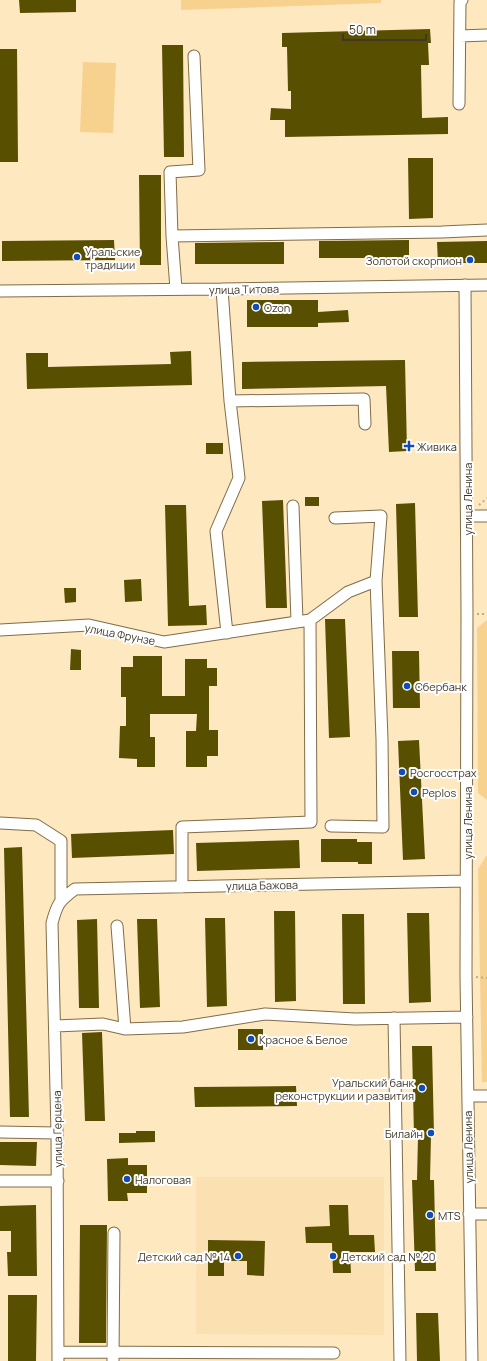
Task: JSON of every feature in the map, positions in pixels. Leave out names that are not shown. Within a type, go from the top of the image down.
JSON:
[{"type":"street","points":[[459,104],[460,2],[462,0]]},
{"type":"street","points":[[460,36],[487,35]]},
{"type":"street","points":[[176,289],[172,236],[170,172],[199,170],[194,56]]},
{"type":"street","points":[[172,236],[487,230]]},
{"type":"street","name":"улица Титова","points":[[0,291],[487,284]]},
{"type":"street","name":"улица Ленина","points":[[465,285],[467,516],[466,881],[472,1361]]},
{"type":"street","points":[[222,289],[230,401],[238,478],[216,531],[227,633]]},
{"type":"street","points":[[230,401],[364,399],[365,424]]},
{"type":"street","points":[[293,506],[297,621]]},
{"type":"street","points":[[331,826],[383,827],[382,739],[376,581],[381,516],[335,518]]},
{"type":"street","points":[[467,516],[487,516]]},
{"type":"street","points":[[182,887],[182,827],[311,822],[310,620],[348,592],[376,581]]},
{"type":"street","name":"улица Фрунзе","points":[[0,630],[89,626],[164,642],[310,620]]},
{"type":"street","points":[[0,823],[36,825],[61,841],[61,900]]},
{"type":"street","name":"улица Бажова","points":[[61,900],[75,890],[466,881]]},
{"type":"street","name":"улица Герцена","points":[[58,1357],[58,1133],[52,923],[55,910],[61,900]]},
{"type":"street","points":[[117,926],[125,1029]]},
{"type":"street","points":[[55,1026],[104,1024],[125,1029],[183,1028],[265,1014],[354,1019],[467,1016]]},
{"type":"street","points":[[394,1018],[400,1361]]},
{"type":"street","points":[[468,1096],[487,1096]]},
{"type":"street","points":[[0,1132],[58,1133]]},
{"type":"street","points":[[0,1181],[58,1181]]},
{"type":"street","points":[[469,1214],[487,1214]]},
{"type":"street","points":[[113,1357],[114,1233]]},
{"type":"street","points":[[58,1357],[334,1353]]},
{"type":"shaded area","points":[[181,0],[381,0],[381,3],[181,10]]},
{"type":"shaded area","points":[[83,62],[116,63],[113,133],[80,132]]},
{"type":"shaded area","points":[[487,620],[487,800],[478,793],[477,628]]},
{"type":"shaded area","points":[[487,855],[487,1082],[482,1082],[478,869]]},
{"type":"shaded area","points":[[196,1177],[384,1177],[384,1335],[196,1334]]},
{"type":"building","points":[[19,0],[76,0],[76,12],[20,13]]},
{"type":"building","points":[[430,29],[431,43],[428,43],[429,65],[421,65],[422,118],[448,117],[448,134],[285,137],[285,120],[270,120],[271,108],[291,109],[291,91],[288,91],[287,47],[282,47],[282,33]]},
{"type":"building","points":[[162,45],[183,45],[184,157],[164,157]]},
{"type":"building","points":[[0,49],[17,49],[18,162],[0,162]]},
{"type":"building","points":[[408,158],[433,158],[433,218],[409,219]]},
{"type":"building","points":[[139,175],[161,175],[161,265],[140,265]]},
{"type":"building","points":[[114,240],[115,260],[2,261],[2,241]]},
{"type":"building","points":[[409,240],[409,258],[319,258],[319,241]]},
{"type":"building","points":[[487,241],[487,263],[438,263],[437,242]]},
{"type":"building","points":[[284,242],[284,264],[195,264],[195,243]]},
{"type":"building","points":[[247,300],[318,300],[318,312],[348,310],[349,322],[318,323],[318,327],[247,327]]},
{"type":"building","points":[[191,351],[192,385],[27,389],[26,353],[48,353],[48,367],[171,364],[170,352]]},
{"type":"building","points":[[405,360],[407,451],[389,452],[386,386],[242,389],[242,362]]},
{"type":"building","points":[[206,443],[223,443],[223,454],[206,454]]},
{"type":"building","points":[[305,497],[319,497],[319,506],[305,506]]},
{"type":"building","points":[[283,500],[287,608],[266,608],[262,501]]},
{"type":"building","points":[[415,503],[418,617],[399,617],[396,504]]},
{"type":"building","points":[[165,505],[186,505],[189,606],[206,605],[207,625],[168,626]]},
{"type":"building","points":[[141,579],[142,601],[125,602],[124,580]]},
{"type":"building","points":[[64,588],[76,588],[76,602],[65,603]]},
{"type":"building","points":[[325,619],[345,619],[350,737],[329,738]]},
{"type":"building","points":[[71,649],[81,650],[81,670],[70,670]]},
{"type":"building","points":[[392,651],[419,651],[420,708],[393,708]]},
{"type":"building","points":[[133,656],[162,656],[162,696],[185,696],[185,659],[207,659],[207,668],[217,668],[217,686],[209,686],[209,730],[218,730],[218,756],[207,756],[207,767],[186,767],[186,731],[196,731],[197,714],[150,714],[150,737],[155,737],[155,767],[137,767],[137,759],[119,758],[120,726],[126,726],[126,697],[121,697],[121,667],[133,667]]},
{"type":"building","points":[[419,740],[425,859],[403,860],[398,741]]},
{"type":"building","points":[[173,830],[174,854],[72,858],[71,834]]},
{"type":"building","points":[[321,839],[357,839],[357,842],[372,842],[372,864],[358,864],[358,862],[321,862]]},
{"type":"building","points":[[299,840],[300,868],[197,871],[196,843]]},
{"type":"building","points":[[22,847],[29,1117],[10,1117],[4,848]]},
{"type":"building","points":[[274,911],[295,911],[296,1001],[275,1002]]},
{"type":"building","points":[[407,913],[429,913],[431,1002],[409,1003]]},
{"type":"building","points":[[342,914],[364,914],[365,1004],[343,1004]]},
{"type":"building","points":[[205,918],[225,918],[227,1006],[207,1007]]},
{"type":"building","points":[[97,919],[99,1008],[79,1008],[77,920]]},
{"type":"building","points":[[137,919],[157,919],[160,1007],[140,1008]]},
{"type":"building","name":"Красное & Белое","points":[[238,1029],[263,1029],[263,1050],[238,1050]]},
{"type":"building","points":[[102,1032],[105,1121],[85,1121],[82,1033]]},
{"type":"building","points":[[412,1046],[432,1046],[434,1135],[431,1135],[430,1180],[434,1180],[436,1271],[415,1271],[412,1180],[417,1180],[418,1136],[414,1136]]},
{"type":"building","points":[[296,1086],[297,1106],[195,1107],[194,1087]]},
{"type":"building","points":[[136,1131],[155,1131],[155,1142],[119,1143],[119,1133],[136,1133]]},
{"type":"building","points":[[0,1142],[37,1142],[36,1166],[0,1165]]},
{"type":"building","name":"Налоговая","points":[[128,1158],[128,1165],[147,1165],[147,1193],[127,1193],[128,1201],[108,1201],[107,1159]]},
{"type":"building","points":[[36,1205],[37,1276],[8,1276],[7,1252],[11,1252],[11,1231],[0,1231],[0,1206]]},
{"type":"building","points":[[329,1205],[348,1205],[349,1235],[374,1235],[375,1252],[350,1252],[351,1273],[333,1273],[332,1243],[306,1243],[305,1227],[330,1226]]},
{"type":"building","points":[[80,1225],[107,1225],[106,1343],[79,1343]]},
{"type":"building","points":[[208,1240],[265,1241],[264,1276],[247,1275],[247,1261],[224,1261],[224,1276],[208,1276]]},
{"type":"building","points":[[8,1295],[37,1295],[36,1361],[8,1361]]},
{"type":"building","points":[[416,1313],[438,1313],[440,1361],[417,1361]]},
{"type":"place","name":"Уральские традиции","points":[[77,257]]},
{"type":"place","name":"Золотой скорпион","points":[[470,260]]},
{"type":"place","name":"Ozon","points":[[256,307]]},
{"type":"place","name":"Живика","points":[[409,446]]},
{"type":"place","name":"Сбербанк","points":[[407,686]]},
{"type":"place","name":"Росгосстрах","points":[[402,772]]},
{"type":"place","name":"Peplos","points":[[414,792]]},
{"type":"place","name":"Красное & Белое","points":[[251,1039]]},
{"type":"place","name":"Уральский банк реконструкции и развития","points":[[422,1088]]},
{"type":"place","name":"Билайн","points":[[431,1133]]},
{"type":"place","name":"Налоговая","points":[[127,1179]]},
{"type":"place","name":"MTS","points":[[430,1215]]},
{"type":"place","name":"Детский сад № 14","points":[[238,1256]]},
{"type":"place","name":"Детский сад № 20","points":[[333,1256]]}]
